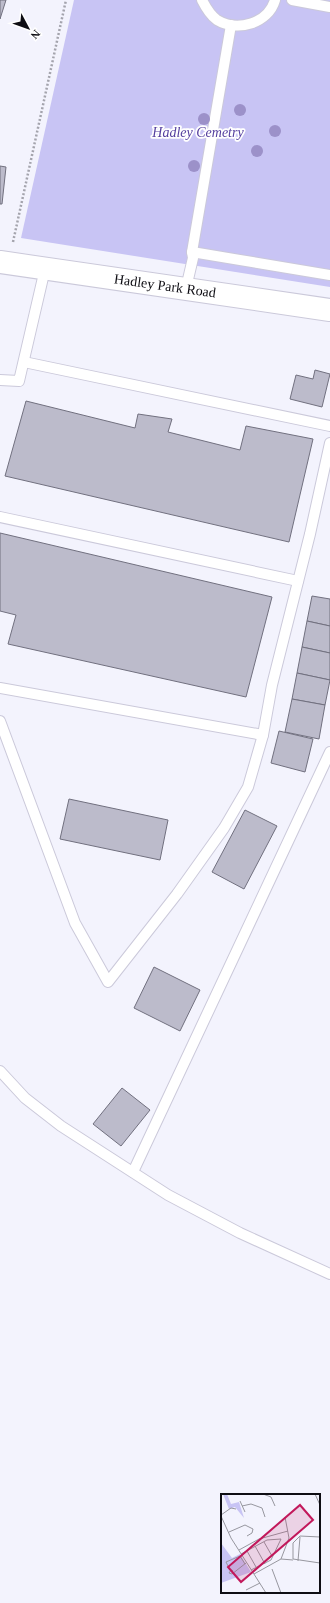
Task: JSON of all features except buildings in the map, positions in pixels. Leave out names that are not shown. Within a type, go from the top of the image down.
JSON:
[{"type":"street","name":"Hadley Park Road","points":[[4,262],[330,310]]},
{"type":"lane","points":[[202,0],[207,10],[217,20],[230,25],[242,26],[255,23],[266,15],[275,0]]},
{"type":"lane","points":[[292,0],[330,7]]},
{"type":"lane","points":[[186,288],[193,258],[192,252],[230,25]]},
{"type":"lane","points":[[192,252],[330,275]]},
{"type":"lane","points":[[0,380],[20,381],[45,269]]},
{"type":"lane","points":[[24,362],[330,426]]},
{"type":"lane","points":[[0,721],[75,922],[108,982],[177,894],[224,828],[248,787],[263,735],[272,685],[330,443]]},
{"type":"lane","points":[[0,517],[298,581]]},
{"type":"lane","points":[[0,688],[263,735]]},
{"type":"lane","points":[[133,1172],[330,752]]},
{"type":"lane","points":[[0,1070],[25,1098],[61,1126],[186,1206],[330,1274]]},
{"type":"path","points":[[4,262],[66,0]]},
{"type":"green space","name":"Hadley Cemetry","points":[[74,0],[330,0],[330,287],[21,238]]}]
